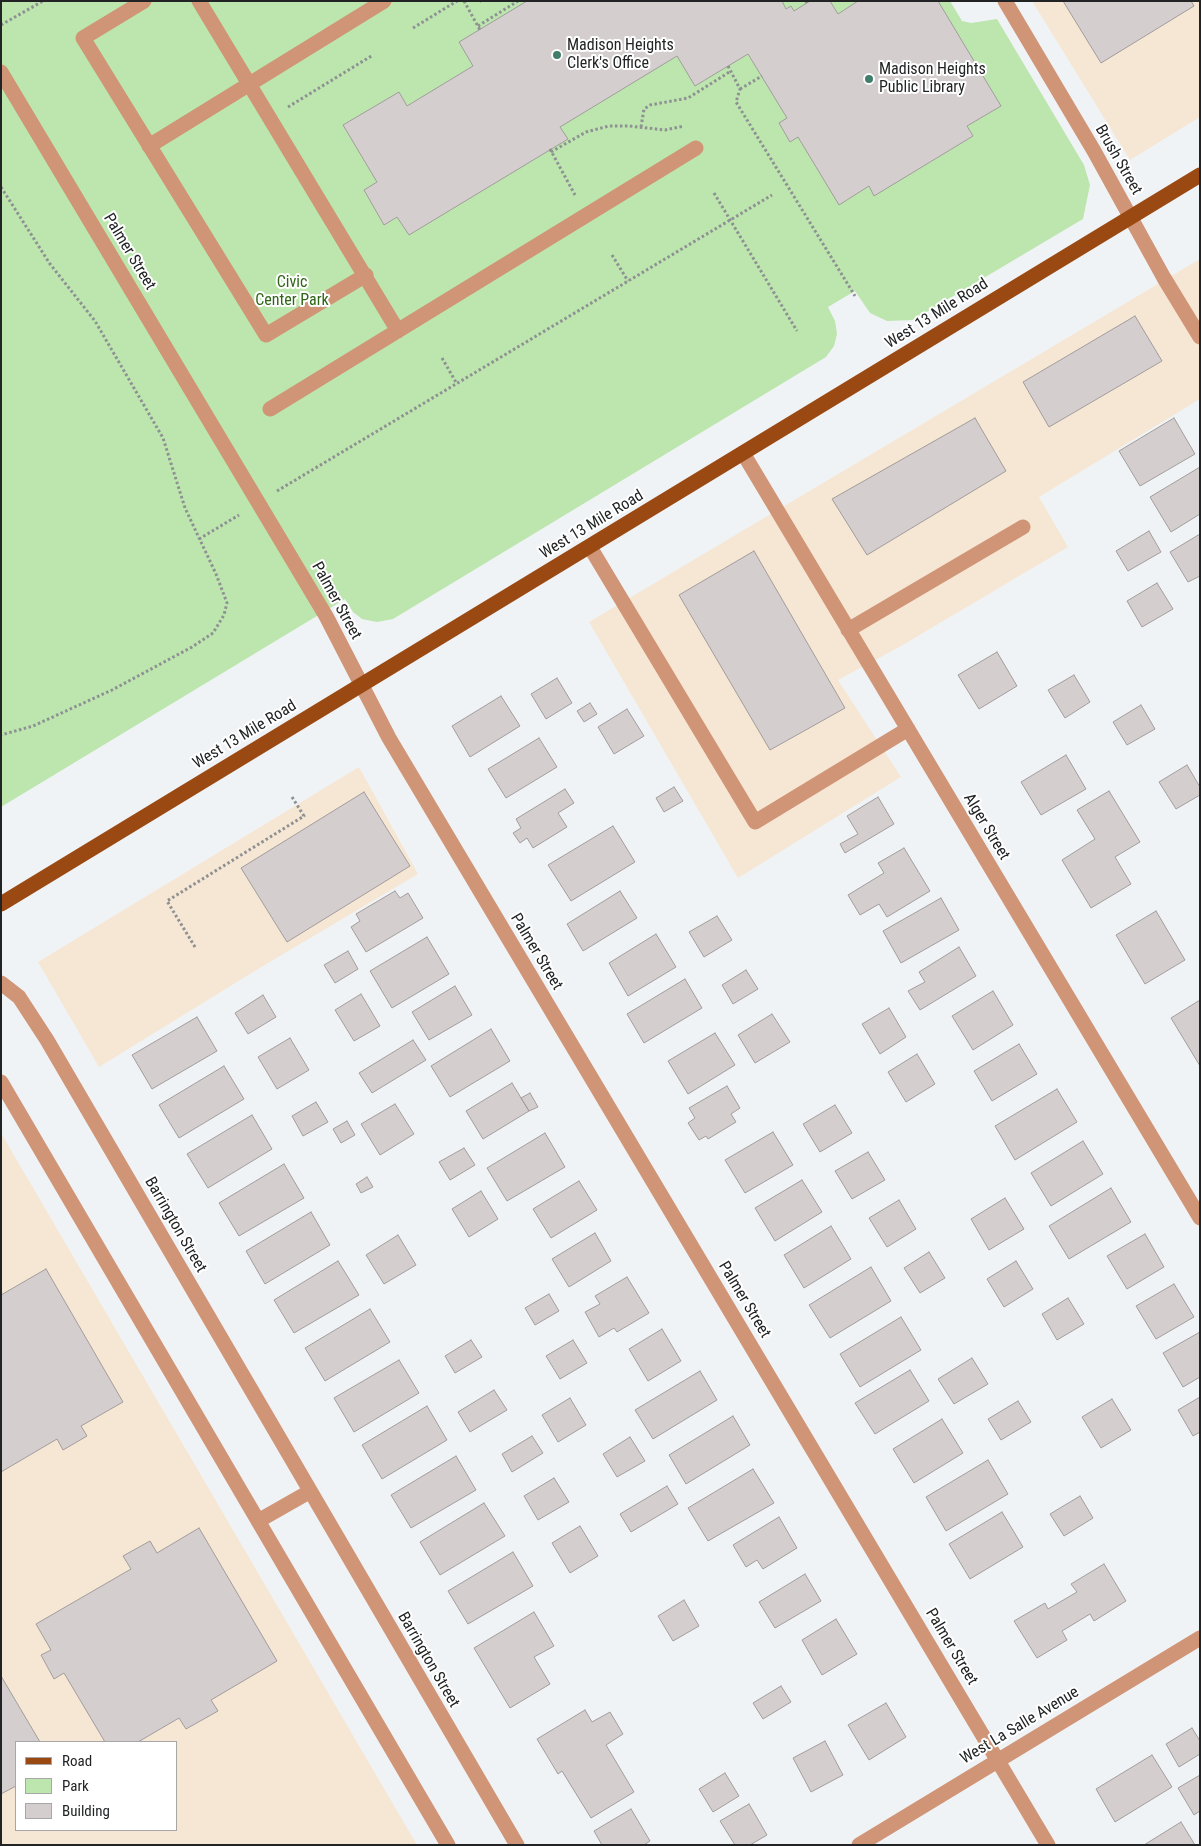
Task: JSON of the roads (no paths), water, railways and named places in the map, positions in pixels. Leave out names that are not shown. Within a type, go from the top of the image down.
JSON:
[{"type":"main road","name":"West 13 Mile Road","points":[[1,904],[590,547],[1130,216],[1200,176]]},
{"type":"street","points":[[144,1],[83,38],[266,336],[366,275]]},
{"type":"street","points":[[199,1],[366,275],[398,331]]},
{"type":"street","points":[[149,146],[384,1]]},
{"type":"street","name":"Brush Street","points":[[1005,1],[1200,337]]},
{"type":"street","name":"Palmer Street","points":[[1,72],[319,603],[388,738],[1048,1845]]},
{"type":"street","points":[[270,409],[696,148]]},
{"type":"street","name":"Alger Street","points":[[743,453],[1200,1218]]},
{"type":"street","points":[[848,630],[1023,527]]},
{"type":"street","points":[[590,547],[755,822],[908,729]]},
{"type":"street","name":"Barrington Street","points":[[1,983],[19,997],[47,1040],[309,1492],[517,1845]]},
{"type":"street","points":[[1,1082],[448,1845]]},
{"type":"street","points":[[258,1521],[309,1492]]},
{"type":"street","name":"West La Salle Avenue","points":[[859,1845],[1200,1638]]},
{"type":"place","name":"Madison Heights Clerk's Office","points":[[557,55]]},
{"type":"place","name":"Madison Heights Public Library","points":[[869,79]]},
{"type":"park label","name":"Civic Center Park","points":[[292,292]]}]
